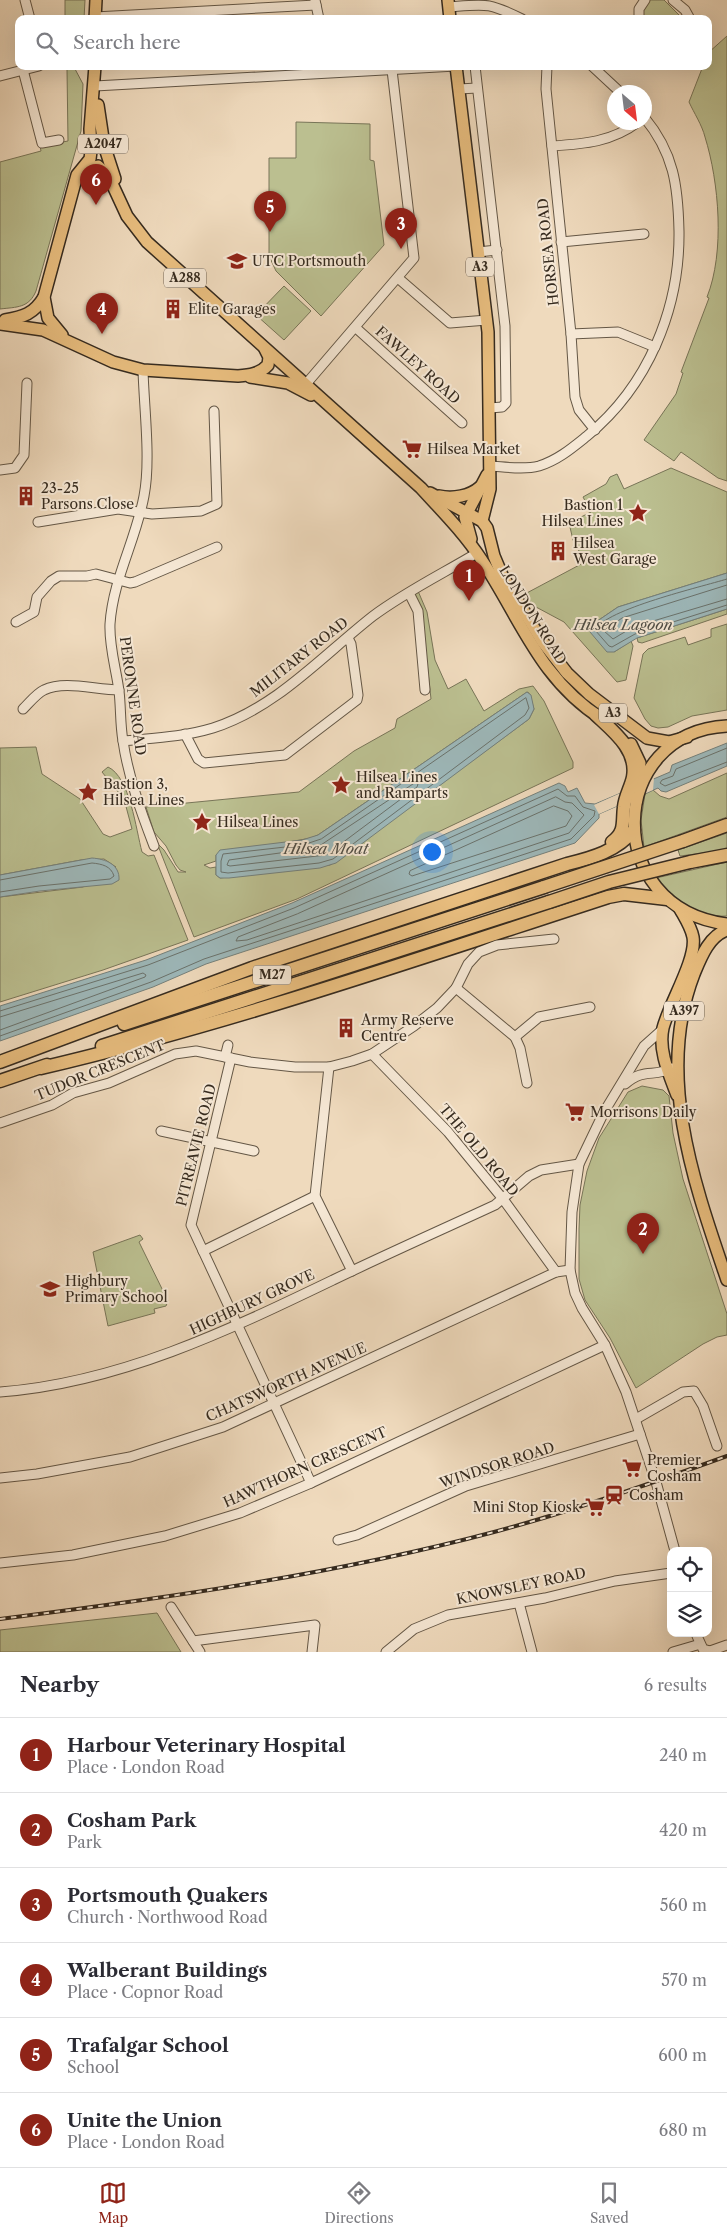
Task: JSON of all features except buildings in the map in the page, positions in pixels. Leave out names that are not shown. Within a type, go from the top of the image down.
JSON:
[{"type":"highway","points":[[0,1063],[252,968],[567,864],[596,851],[616,839],[624,826],[624,808],[639,779],[633,768],[628,751],[620,738],[596,715]]},
{"type":"highway","name":"M27","points":[[0,1063],[544,887],[683,841],[727,824]]},
{"type":"highway","points":[[567,864],[590,859],[606,852],[619,845],[634,830]]},
{"type":"highway","name":"M27","points":[[40,1068],[138,1034],[609,882],[727,855]]},
{"type":"highway","points":[[0,1080],[40,1068],[136,1045],[307,994],[608,897],[624,894],[667,898]]},
{"type":"main road","points":[[95,15],[96,0]]},
{"type":"main road","name":"A2047","points":[[82,170],[90,158],[91,151],[90,129],[95,70]]},
{"type":"main road","name":"A3","points":[[457,70],[487,320],[490,489],[482,522]]},
{"type":"main road","name":"A2047","points":[[95,86],[101,132],[118,188],[119,201]]},
{"type":"main road","name":"A288","points":[[82,170],[94,166],[102,168],[108,175],[119,201],[133,225],[147,242],[262,346]]},
{"type":"main road","points":[[0,322],[28,315],[44,297],[77,175],[82,170]]},
{"type":"main road","points":[[44,297],[48,318],[65,338]]},
{"type":"main road","points":[[0,322],[43,330],[65,338],[106,359],[143,370],[238,376],[256,373],[266,367],[270,360],[262,346]]},
{"type":"main road","name":"LONDON ROAD","points":[[262,346],[422,488],[479,556],[540,659],[558,680],[596,715]]},
{"type":"main road","name":"LONDON ROAD","points":[[238,376],[288,383],[331,408]]},
{"type":"main road","name":"A3","points":[[479,556],[466,529],[466,512],[485,480],[490,467]]},
{"type":"main road","name":"LONDON ROAD","points":[[422,488],[438,496],[455,497],[477,490],[485,480]]},
{"type":"main road","name":"LONDON ROAD","points":[[422,488],[466,512],[482,522],[487,528],[494,556],[502,574],[542,640],[567,673],[589,694],[647,738],[669,742],[687,737]]},
{"type":"main road","points":[[727,726],[705,729],[687,737],[661,756],[639,779],[634,830],[642,866],[654,886],[680,908],[701,918],[727,924]]},
{"type":"main road","name":"A397","points":[[680,908],[691,929],[693,945],[663,1029],[663,1052],[672,1068],[681,1106],[692,1172],[727,1280]]},
{"type":"main road","name":"A397","points":[[672,1068],[692,979],[705,950],[714,938],[727,930]]},
{"type":"street","points":[[25,0],[29,15]]},
{"type":"street","points":[[673,0],[685,10],[688,15]]},
{"type":"street","points":[[639,15],[642,1]]},
{"type":"street","points":[[128,15],[237,5],[316,3]]},
{"type":"street","points":[[449,9],[484,3],[497,6],[514,15]]},
{"type":"street","points":[[0,76],[23,70],[42,143],[59,140]]},
{"type":"street","points":[[95,86],[328,70],[392,70],[414,258],[356,328],[306,384]]},
{"type":"street","points":[[475,70],[497,250],[506,344],[506,401],[502,407],[490,408]]},
{"type":"street","name":"HORSEA ROAD","points":[[547,70],[546,89],[571,334],[575,397],[579,410],[594,430]]},
{"type":"street","points":[[596,70],[612,85]]},
{"type":"street","points":[[459,89],[477,88]]},
{"type":"street","points":[[490,467],[526,468],[542,465],[575,448],[609,416],[630,388],[655,347],[667,319],[676,284],[679,252],[679,202],[675,179],[668,158],[652,126]]},
{"type":"street","points":[[552,146],[606,140],[627,130]]},
{"type":"street","points":[[561,242],[644,234]]},
{"type":"street","points":[[478,252],[497,250]]},
{"type":"street","points":[[398,278],[450,323],[487,320]]},
{"type":"street","name":"FAWLEY ROAD","points":[[356,328],[462,423]]},
{"type":"street","points":[[571,334],[618,332],[655,347]]},
{"type":"street","name":"PERONNE ROAD","points":[[143,370],[146,473],[141,513],[133,540],[117,579],[110,623],[110,640],[119,690],[123,741],[140,808],[154,846]]},
{"type":"street","points":[[0,470],[15,468],[24,455],[27,383]]},
{"type":"street","points":[[38,522],[118,509],[141,513],[201,511],[217,504],[214,411]]},
{"type":"street","points":[[16,622],[34,612],[37,597],[59,576],[87,576],[96,574],[135,582],[217,547]]},
{"type":"street","name":"MILITARY ROAD","points":[[123,741],[185,734],[224,724],[262,705],[382,610],[479,556]]},
{"type":"street","points":[[410,593],[418,611],[425,690]]},
{"type":"street","points":[[185,734],[198,759],[204,763],[285,755],[357,700],[358,695],[352,652],[348,638]]},
{"type":"street","points":[[23,708],[43,690],[72,684],[97,690],[119,690]]},
{"type":"street","name":"TUDOR CRESCENT","points":[[0,1123],[52,1105],[73,1093],[110,1083],[175,1054],[196,1051],[228,1058],[295,1066],[329,1066],[372,1054],[437,1008],[456,988],[468,964],[479,952],[497,945],[554,938]]},
{"type":"street","points":[[456,988],[515,1037],[520,1048],[527,1083]]},
{"type":"street","points":[[515,1037],[539,1017],[580,1013],[590,1006]]},
{"type":"street","points":[[663,1029],[644,1046],[604,1112],[579,1164],[572,1212],[570,1270],[575,1293],[605,1345],[626,1392],[656,1482],[674,1547]]},
{"type":"street","points":[[228,1045],[228,1058]]},
{"type":"street","name":"THE OLD ROAD","points":[[372,1054],[448,1132],[503,1199],[556,1272]]},
{"type":"street","name":"PITREAVIE ROAD","points":[[228,1058],[191,1225],[311,1483]]},
{"type":"street","points":[[329,1066],[315,1196],[352,1271]]},
{"type":"street","points":[[619,1090],[632,1078],[642,1073],[672,1068]]},
{"type":"street","points":[[161,1130],[254,1151]]},
{"type":"street","name":"HIGHBURY GROVE","points":[[0,1392],[86,1378],[177,1351],[239,1325],[495,1205],[529,1176],[541,1170],[579,1164]]},
{"type":"street","points":[[203,1251],[315,1196]]},
{"type":"street","name":"CHATSWORTH AVENUE","points":[[0,1478],[36,1474],[130,1457],[223,1427],[556,1272],[570,1270]]},
{"type":"street","name":"HAWTHORN CRESCENT","points":[[0,1563],[73,1555],[165,1536],[240,1513],[311,1483],[605,1345]]},
{"type":"street","points":[[636,1419],[683,1392],[694,1390],[717,1446]]},
{"type":"street","name":"WINDSOR ROAD","points":[[338,1540],[356,1535],[466,1486],[640,1434]]},
{"type":"street","name":"KNOWSLEY ROAD","points":[[386,1652],[414,1629],[448,1615],[519,1603],[615,1581],[667,1574]]},
{"type":"street","points":[[519,1603],[532,1652]]},
{"type":"street","points":[[171,1607],[200,1652]]},
{"type":"street","points":[[193,1641],[315,1625],[312,1652]]},
{"type":"street","points":[[673,1652],[697,1642],[703,1649],[710,1652],[727,1645]]},
{"type":"green space","points":[[65,0],[85,0],[84,15],[65,15]]},
{"type":"green space","points":[[649,0],[664,0],[679,15],[642,15],[643,5]]},
{"type":"green space","points":[[727,36],[727,481],[718,478],[681,452],[674,461],[644,440],[676,394],[683,373],[681,372],[709,298],[707,297],[713,279],[718,238],[717,196],[705,137],[689,102],[701,70],[712,70],[712,49]]},
{"type":"green space","points":[[67,70],[76,70],[83,84],[81,131],[36,291],[30,301],[22,306],[0,309],[0,162],[41,151],[40,146],[68,141]]},
{"type":"green space","points":[[296,122],[370,124],[370,160],[374,161],[384,245],[321,316],[276,271],[269,256],[269,158],[296,158]]},
{"type":"green space","points":[[284,286],[311,311],[284,340],[256,315]]},
{"type":"green space","points":[[671,468],[727,492],[727,573],[618,607],[590,626],[614,652],[631,641],[633,646],[626,680],[617,682],[564,622],[536,607],[523,595],[585,562],[573,540],[569,523],[591,512],[583,497],[606,484],[610,477],[617,474],[624,489]]},
{"type":"green space","points":[[418,591],[427,612],[435,660],[448,689],[466,679],[484,711],[519,689],[533,686],[544,701],[573,762],[573,768],[297,899],[194,937],[157,843],[164,850],[178,872],[186,872],[180,870],[176,865],[166,846],[154,832],[146,807],[299,792],[354,751],[395,728],[397,719],[431,699],[421,608],[414,594]],"holes":[[[527,692],[534,709],[529,719],[330,865],[220,878],[216,875],[216,867],[210,868],[204,865],[216,861],[216,855],[311,838],[318,835]]]},
{"type":"green space","points":[[727,609],[727,614],[642,643],[638,642],[637,638]]},
{"type":"green space","points":[[727,624],[727,710],[692,716],[668,727],[658,728],[651,726],[634,698],[643,654],[648,649],[685,637],[688,645],[711,637],[711,629]]},
{"type":"green space","points":[[36,747],[42,774],[80,799],[103,834],[110,837],[132,829],[124,799],[102,772],[108,767],[116,773],[127,792],[142,852],[148,856],[154,855],[188,940],[103,970],[0,1002],[0,897],[83,887],[116,867],[104,859],[81,860],[0,875],[0,748]]},
{"type":"green space","points":[[727,773],[727,817],[644,847],[641,820],[645,794],[653,790],[660,796],[669,799]]},
{"type":"green space","points":[[727,833],[727,850],[680,856],[678,850]]},
{"type":"green space","points":[[727,862],[727,916],[704,914],[686,907],[656,878]]},
{"type":"green space","points":[[642,1086],[663,1090],[669,1096],[673,1133],[683,1179],[727,1314],[727,1335],[717,1337],[703,1344],[636,1388],[610,1338],[585,1300],[579,1279],[579,1229],[580,1205],[587,1171],[599,1138],[628,1092]]},
{"type":"green space","points":[[140,1235],[143,1239],[139,1242],[168,1301],[166,1306],[154,1309],[155,1313],[108,1326],[93,1252]]},
{"type":"green space","points":[[157,1613],[181,1652],[0,1652],[0,1630]]},
{"type":"water","name":"Hilsea Lagoon","points":[[727,573],[727,609],[637,638],[614,652],[607,652],[590,632],[590,626],[618,607]]},
{"type":"water","name":"Hilsea Moat","points":[[527,692],[531,695],[534,709],[529,719],[336,863],[320,868],[229,878],[220,878],[216,875],[216,855],[220,850],[302,840],[318,835]]},
{"type":"water","points":[[727,743],[727,766],[666,792],[658,788],[599,814],[599,818],[575,843],[206,964],[153,987],[0,1041],[0,1006],[146,960],[292,903],[559,783],[565,786],[568,792],[577,788],[585,803],[595,804],[670,772],[672,765]]},
{"type":"water","points":[[92,858],[111,863],[117,870],[119,880],[112,884],[0,897],[0,875]]},
{"type":"pier","points":[[654,778],[653,790],[599,814],[594,805]]},
{"type":"railway","points":[[0,1619],[187,1594],[372,1561],[494,1532],[553,1515],[727,1456]]},
{"type":"place","name":"Unite the Union","points":[[96,205]]},
{"type":"place","name":"Trafalgar School","points":[[270,232]]},
{"type":"place","name":"Portsmouth Quakers","points":[[401,249]]},
{"type":"place","name":"UTC Portsmouth","points":[[237,261]]},
{"type":"place","name":"Elite Garages","points":[[173,309]]},
{"type":"place","name":"Walberant Buildings","points":[[102,334]]},
{"type":"place","name":"Hilsea Market","points":[[412,449]]},
{"type":"place","name":"23-25 Parsons Close","points":[[26,496]]},
{"type":"place","name":"Bastion 1 Hilsea Lines","points":[[638,513]]},
{"type":"place","name":"Hilsea West Garage","points":[[558,551]]},
{"type":"place","name":"Harbour Veterinary Hospital","points":[[469,601]]},
{"type":"place","name":"Hilsea Lines and Ramparts","points":[[341,785]]},
{"type":"place","name":"Bastion 3, Hilsea Lines","points":[[88,792]]},
{"type":"place","name":"Hilsea Lines","points":[[202,822]]},
{"type":"place","name":"Army Reserve Centre","points":[[346,1028]]},
{"type":"place","name":"Morrisons Daily","points":[[575,1112]]},
{"type":"place","name":"Cosham Park","points":[[643,1254]]},
{"type":"place","name":"Highbury Primary School","points":[[50,1289]]},
{"type":"place","name":"Premier Cosham","points":[[632,1468]]},
{"type":"place","name":"Cosham","points":[[614,1495]]},
{"type":"place","name":"Mini Stop Kiosk","points":[[595,1507]]}]
